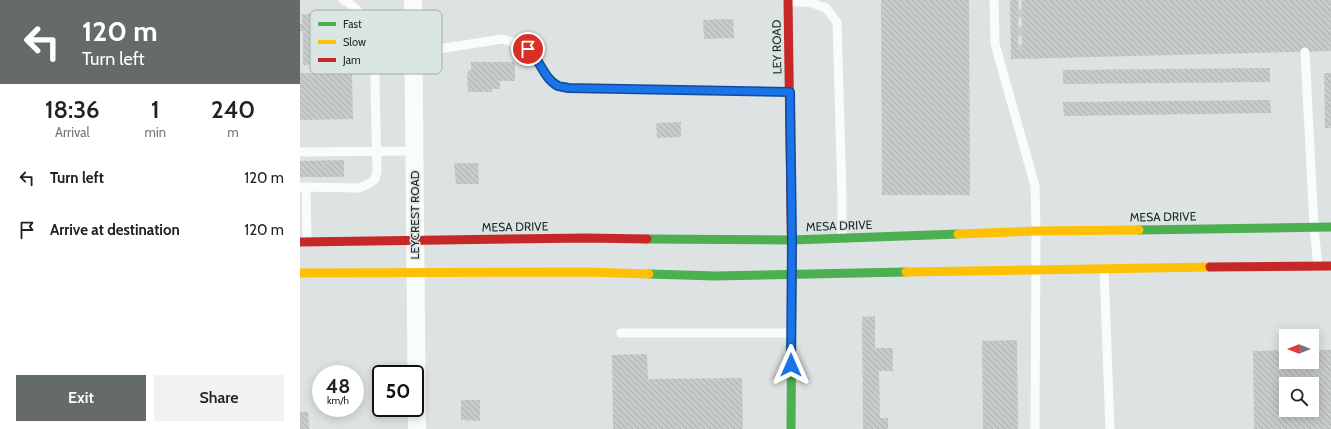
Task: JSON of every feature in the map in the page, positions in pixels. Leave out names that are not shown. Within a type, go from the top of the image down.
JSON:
[{"type":"main road","name":"LEY ROAD","points":[[788,0],[792,240],[791,429]]},
{"type":"main road","name":"MESA DRIVE","points":[[303,242],[792,240],[1036,231],[1331,227]]},
{"type":"main road","points":[[300,273],[587,269],[714,276],[1035,269],[1331,266]]},
{"type":"street","name":"LEYCREST ROAD","points":[[413,0],[413,10]]},
{"type":"street","name":"LEYCREST ROAD","points":[[414,74],[417,429]]},
{"type":"lane","points":[[343,0],[352,4],[357,10]]},
{"type":"lane","points":[[788,0],[812,3],[826,8],[837,22],[842,238]]},
{"type":"lane","points":[[994,0],[995,44],[1035,186],[1035,429]]},
{"type":"lane","points":[[442,44],[502,39],[521,44],[534,55],[546,75],[558,86],[568,88],[790,92]]},
{"type":"lane","points":[[1305,52],[1314,227],[1318,266]]},
{"type":"lane","points":[[303,242],[303,187],[359,188],[375,179],[377,171],[375,74]]},
{"type":"lane","points":[[300,152],[415,151]]},
{"type":"lane","points":[[1104,269],[1110,429]]},
{"type":"lane","points":[[621,333],[791,333]]},
{"type":"building","points":[[881,0],[969,0],[970,195],[882,195]]},
{"type":"building","points":[[1010,0],[1331,0],[1331,51],[1011,59]]},
{"type":"building","points":[[302,14],[310,14],[310,65],[303,65],[303,31],[300,31],[300,24],[302,24]]},
{"type":"building","points":[[733,19],[734,38],[704,39],[703,20]]},
{"type":"building","points":[[471,62],[515,62],[515,81],[500,81],[500,89],[492,89],[492,92],[468,92],[467,74],[468,70],[471,70]]},
{"type":"building","points":[[1270,68],[1270,82],[1063,84],[1063,70]]},
{"type":"building","points":[[300,73],[352,74],[353,119],[300,120]]},
{"type":"building","points":[[1324,73],[1331,73],[1331,128],[1325,128]]},
{"type":"building","points":[[1270,100],[1271,113],[1064,116],[1063,102]]},
{"type":"building","points":[[681,122],[681,137],[657,138],[656,123]]},
{"type":"building","points":[[344,160],[344,177],[300,177],[300,161]]},
{"type":"building","points":[[454,163],[478,163],[479,184],[456,184]]},
{"type":"building","points":[[875,316],[875,348],[893,348],[893,371],[879,371],[880,418],[888,418],[888,429],[863,429],[862,317]]},
{"type":"building","points":[[1017,340],[1018,429],[983,429],[982,341]]},
{"type":"building","points":[[1279,350],[1279,369],[1319,369],[1319,350],[1331,350],[1331,429],[1254,429],[1253,351]]},
{"type":"building","points":[[647,354],[648,379],[742,378],[743,429],[613,429],[612,355]]},
{"type":"building","points":[[461,400],[480,400],[480,421],[461,420]]},
{"type":"building","points":[[300,412],[308,412],[309,429],[300,429]]},
{"type":"railway","points":[[1020,0],[1020,49]]},
{"type":"traffic: fast","points":[[1139,230],[1331,227]]},
{"type":"traffic: fast","points":[[647,239],[792,240],[958,234]]},
{"type":"traffic: fast","points":[[649,274],[715,276],[906,272]]},
{"type":"traffic: fast","points":[[791,429],[792,282]]},
{"type":"traffic: slow","points":[[958,234],[1036,231],[1139,230]]},
{"type":"traffic: slow","points":[[906,272],[1210,267]]},
{"type":"traffic: slow","points":[[300,273],[586,272],[649,274]]},
{"type":"traffic: jam","points":[[788,0],[792,282]]},
{"type":"traffic: jam","points":[[300,242],[587,238],[647,239]]},
{"type":"traffic: jam","points":[[1210,267],[1331,266]]},
{"type":"route","points":[[528,49],[534,55],[546,75],[558,86],[568,88],[790,92],[792,240],[791,365]]}]
